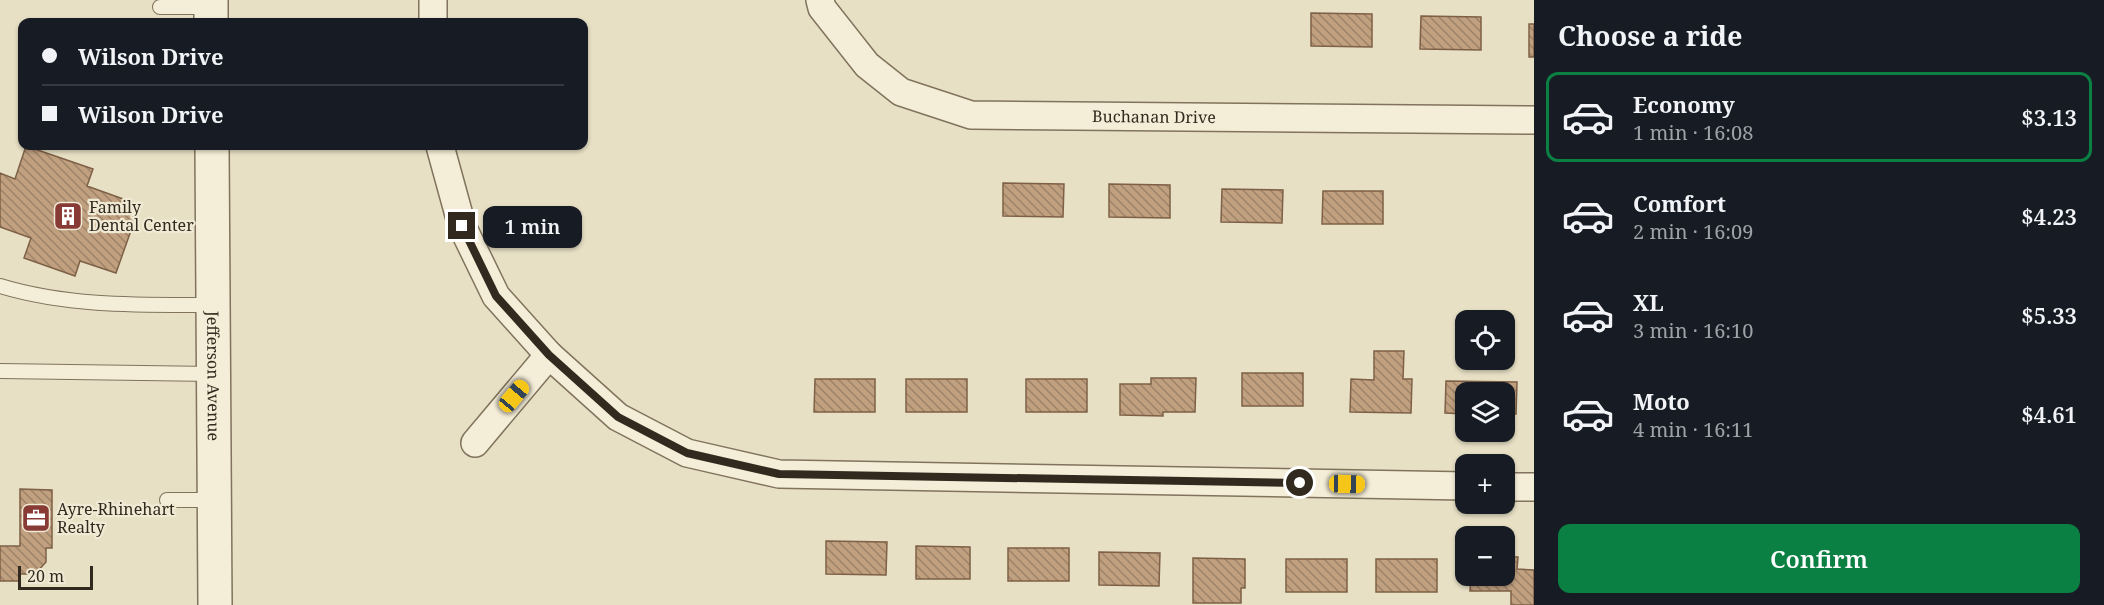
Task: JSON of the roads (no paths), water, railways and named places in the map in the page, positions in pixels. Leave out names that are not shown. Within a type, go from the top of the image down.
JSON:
[{"type":"street","points":[[433,0],[433,18]]},
{"type":"street","name":"Buchanan Drive","points":[[820,0],[822,8],[867,65],[901,92],[971,115],[1534,120]]},
{"type":"street","name":"Jefferson Avenue","points":[[212,150],[215,605]]},
{"type":"street","points":[[441,150],[462,226],[496,296],[549,355],[618,417],[687,453],[779,474],[1455,486]]},
{"type":"street","points":[[475,443],[549,355]]},
{"type":"street","points":[[1515,487],[1534,487]]},
{"type":"lane","points":[[160,7],[211,10]]},
{"type":"lane","points":[[0,286],[25,294],[84,303],[213,304]]},
{"type":"lane","points":[[0,371],[213,374]]},
{"type":"lane","points":[[167,500],[214,500]]},
{"type":"place","name":"Family Dental Center","points":[[68,216]]},
{"type":"place","name":"Ayre-Rhinehart Realty","points":[[36,518]]}]
